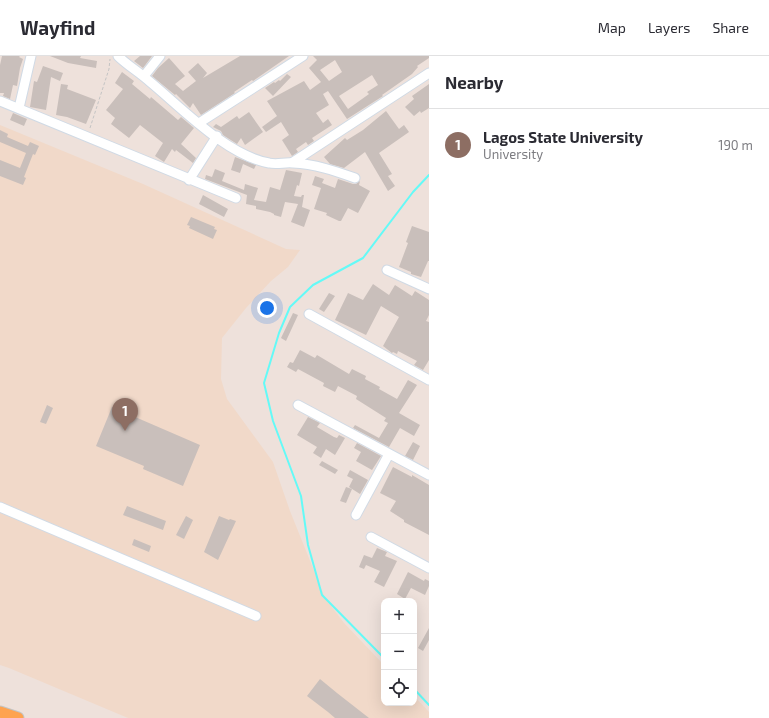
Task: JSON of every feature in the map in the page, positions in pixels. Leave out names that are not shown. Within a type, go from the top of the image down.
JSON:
[{"type":"main road","points":[[0,712],[18,718]]},
{"type":"street","points":[[19,108],[31,56]]},
{"type":"street","points":[[118,56],[199,123],[237,151],[270,164],[293,162],[328,168],[355,178]]},
{"type":"street","points":[[144,76],[160,56]]},
{"type":"street","points":[[199,123],[303,56]]},
{"type":"street","points":[[293,162],[429,73]]},
{"type":"street","points":[[0,100],[189,180],[236,198]]},
{"type":"street","points":[[189,180],[216,136]]},
{"type":"street","points":[[387,270],[429,289]]},
{"type":"street","points":[[309,314],[429,380]]},
{"type":"street","points":[[298,405],[429,475]]},
{"type":"street","points":[[356,515],[389,454]]},
{"type":"street","points":[[0,507],[256,616]]},
{"type":"street","points":[[371,537],[429,568]]},
{"type":"path","points":[[88,138],[111,56]]},
{"type":"shaded area","points":[[0,125],[143,184],[286,249],[300,250],[288,267],[271,281],[246,308],[222,338],[221,379],[227,399],[273,462],[290,511],[325,598],[344,623],[381,662],[381,706],[417,706],[417,699],[429,712],[429,718],[128,718],[0,665]]},
{"type":"building","points":[[2,56],[20,56],[19,57],[23,59],[17,86],[13,85],[10,99],[3,96],[4,93],[0,93],[0,65]]},
{"type":"building","points":[[50,56],[81,56],[80,58],[97,61],[96,68],[68,63]]},
{"type":"building","points":[[140,56],[152,56],[143,68],[134,61]]},
{"type":"building","points":[[240,56],[289,56],[201,115],[193,103],[190,108],[176,94],[175,95],[152,76],[169,58],[185,76],[175,84],[183,91],[196,81],[188,72],[198,63],[207,73],[203,78]]},
{"type":"building","points":[[313,56],[429,56],[429,58],[417,66],[418,67],[412,74],[382,95],[383,96],[347,119],[328,91],[323,94],[329,105],[316,113],[323,123],[328,119],[332,125],[312,138],[314,141],[308,145],[306,142],[296,149],[298,152],[292,156],[282,140],[289,135],[281,122],[266,132],[262,127],[277,116],[267,101],[304,81],[310,90],[321,82],[309,68],[317,60]],"holes":[[[335,60],[342,72],[329,81],[320,70]],[[372,75],[378,85],[367,92],[369,94],[348,109],[339,96]]]},
{"type":"building","points":[[43,66],[63,73],[60,81],[51,77],[46,110],[30,107],[34,81],[37,82]]},
{"type":"building","points":[[122,72],[134,81],[132,84],[150,99],[151,97],[178,120],[181,117],[194,128],[181,144],[196,158],[193,163],[176,150],[175,152],[172,149],[164,162],[155,156],[163,143],[140,125],[129,138],[111,124],[115,118],[106,110],[123,89],[115,83]]},
{"type":"building","points":[[287,74],[291,77],[273,96],[265,88],[274,82],[280,81]]},
{"type":"building","points":[[61,84],[68,85],[67,89],[96,100],[86,124],[67,117],[56,115]]},
{"type":"building","points":[[429,84],[429,108],[421,113],[420,111],[414,116],[405,107],[414,99],[412,96]]},
{"type":"building","points":[[386,111],[399,129],[404,125],[409,132],[379,153],[392,174],[388,176],[395,186],[388,191],[365,152],[344,168],[330,164],[324,157],[345,138],[347,140],[363,130]]},
{"type":"building","points":[[249,112],[263,132],[245,145],[241,138],[237,144],[223,135],[221,131],[213,127],[216,124],[221,127],[237,116],[239,119]]},
{"type":"building","points":[[13,113],[27,119],[24,126],[10,120]]},
{"type":"building","points":[[0,130],[8,134],[7,137],[28,146],[30,142],[39,146],[35,155],[33,154],[24,177],[26,178],[23,185],[0,176],[0,160],[20,168],[26,153],[0,142]]},
{"type":"building","points":[[235,157],[256,165],[254,169],[243,164],[240,173],[231,170]]},
{"type":"building","points":[[215,169],[225,173],[222,181],[244,190],[245,184],[258,188],[254,200],[266,202],[270,187],[280,190],[286,170],[302,173],[299,186],[297,185],[294,196],[301,197],[304,195],[302,207],[310,210],[304,227],[291,222],[298,204],[285,202],[281,217],[270,212],[256,209],[256,206],[246,204],[247,195],[205,179],[206,175],[212,177]]},
{"type":"building","points":[[315,176],[324,179],[322,183],[335,188],[338,179],[353,184],[360,181],[359,185],[370,191],[358,213],[348,208],[341,221],[339,221],[326,215],[327,213],[314,209],[321,188],[312,185]]},
{"type":"building","points":[[203,195],[228,209],[224,217],[199,204]]},
{"type":"building","points":[[191,217],[215,227],[214,229],[217,230],[213,239],[189,228],[190,226],[187,225]]},
{"type":"building","points":[[412,226],[429,232],[429,261],[421,277],[411,274],[411,272],[399,267],[408,243],[406,242]]},
{"type":"building","points":[[373,284],[389,295],[395,285],[412,296],[415,291],[429,300],[429,315],[426,321],[429,322],[429,360],[423,370],[414,365],[417,361],[398,351],[397,354],[392,353],[383,346],[399,317],[381,306],[366,335],[335,320],[348,293],[363,300]]},
{"type":"building","points":[[329,293],[335,296],[324,312],[319,309]]},
{"type":"building","points":[[293,313],[298,315],[286,341],[281,338]]},
{"type":"building","points":[[300,350],[315,358],[317,355],[349,374],[352,369],[366,376],[365,379],[397,399],[408,380],[417,385],[399,413],[420,425],[414,436],[400,428],[389,447],[353,428],[355,425],[379,438],[388,423],[384,421],[386,418],[356,399],[357,396],[338,386],[335,392],[323,386],[324,383],[298,369],[296,372],[287,367],[290,362],[293,363]]},
{"type":"building","points":[[47,405],[53,408],[46,424],[40,422]]},
{"type":"building","points":[[112,407],[200,445],[183,486],[143,469],[144,466],[96,446]]},
{"type":"building","points":[[308,417],[320,423],[317,427],[334,437],[337,438],[339,435],[345,438],[335,455],[326,449],[321,458],[313,453],[317,447],[297,435]]},
{"type":"building","points":[[413,442],[420,446],[413,460],[405,456]]},
{"type":"building","points":[[357,443],[381,456],[372,470],[356,461],[361,452],[354,448]]},
{"type":"building","points":[[322,461],[338,470],[335,474],[319,465]]},
{"type":"building","points":[[393,467],[412,477],[412,475],[429,485],[429,535],[404,522],[404,520],[390,511],[396,501],[380,493]]},
{"type":"building","points":[[350,470],[368,480],[360,494],[349,487],[353,479],[347,476]]},
{"type":"building","points":[[346,487],[352,489],[346,503],[340,501]]},
{"type":"building","points":[[127,506],[166,521],[163,530],[123,515]]},
{"type":"building","points":[[186,516],[193,520],[184,539],[176,535]]},
{"type":"building","points":[[219,516],[236,521],[218,560],[204,552]]},
{"type":"building","points":[[134,539],[151,546],[149,552],[132,545]]},
{"type":"building","points":[[377,548],[387,552],[385,556],[397,561],[384,587],[374,582],[380,571],[366,565],[364,569],[359,567],[364,555],[372,558]]},
{"type":"building","points":[[408,572],[424,581],[425,579],[429,581],[429,586],[425,595],[411,588],[406,598],[397,594]]},
{"type":"building","points":[[429,628],[429,640],[423,651],[418,648]]},
{"type":"building","points":[[320,679],[369,718],[335,718],[307,696]]},
{"type":"waterway","points":[[381,655],[322,595],[308,545],[301,496],[273,421],[264,383],[279,333],[290,307],[313,285],[363,258],[413,192],[429,175]]},
{"type":"waterway","points":[[417,692],[429,705]]},
{"type":"place","name":"Lagos State University","points":[[125,431]]}]
